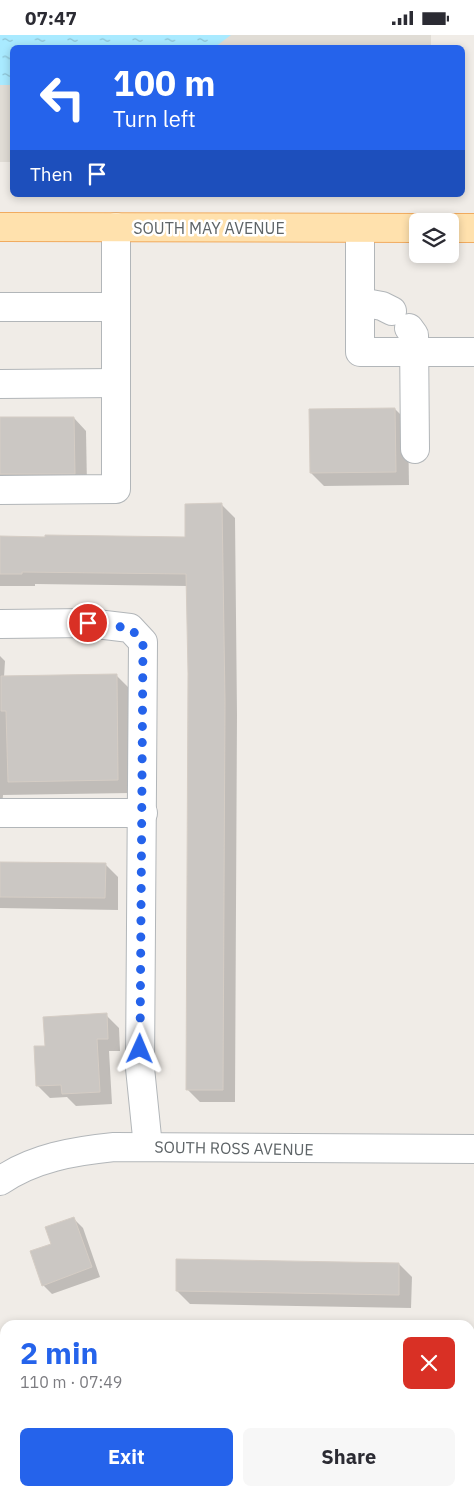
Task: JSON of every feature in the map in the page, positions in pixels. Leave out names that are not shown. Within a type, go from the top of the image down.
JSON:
[{"type":"main road","name":"SOUTH MAY AVENUE","points":[[0,227],[409,228]]},
{"type":"main road","points":[[459,228],[474,228]]},
{"type":"street","points":[[0,490],[116,489],[116,227]]},
{"type":"street","points":[[360,228],[360,352],[405,330]]},
{"type":"street","points":[[360,302],[382,306],[405,330],[474,352]]},
{"type":"street","points":[[0,307],[116,307]]},
{"type":"street","points":[[405,330],[415,449]]},
{"type":"street","points":[[0,385],[116,383]]},
{"type":"street","points":[[0,624],[88,623],[130,628],[143,642],[140,1068],[148,1147]]},
{"type":"street","points":[[0,813],[143,813]]},
{"type":"street","name":"SOUTH ROSS AVENUE","points":[[0,1181],[22,1168],[46,1159],[74,1152],[114,1147],[474,1149]]},
{"type":"shaded area","points":[[0,35],[431,35],[431,45],[10,45],[10,162],[0,162]]},
{"type":"water","points":[[0,35],[231,35],[218,45],[10,45],[10,85],[0,85]]},
{"type":"building","points":[[395,408],[396,472],[310,473],[309,409]]},
{"type":"building","points":[[0,417],[74,417],[75,474],[0,474]]},
{"type":"building","points":[[222,503],[225,702],[223,1090],[186,1090],[188,673],[186,574],[22,572],[22,574],[0,574],[0,536],[185,537],[185,504]]},
{"type":"building","points":[[117,674],[118,780],[8,782],[6,711],[1,711],[1,676]]},
{"type":"building","points":[[0,862],[106,863],[105,898],[0,897]]},
{"type":"building","points":[[107,1013],[108,1039],[97,1039],[100,1092],[62,1094],[61,1085],[36,1086],[34,1046],[45,1046],[43,1017]]},
{"type":"building","points":[[74,1217],[92,1267],[42,1286],[30,1251],[51,1244],[45,1227]]},
{"type":"building","points":[[176,1259],[399,1263],[399,1295],[176,1291]]},
{"type":"route","points":[[88,623],[130,628],[143,642],[140,1049]]}]
